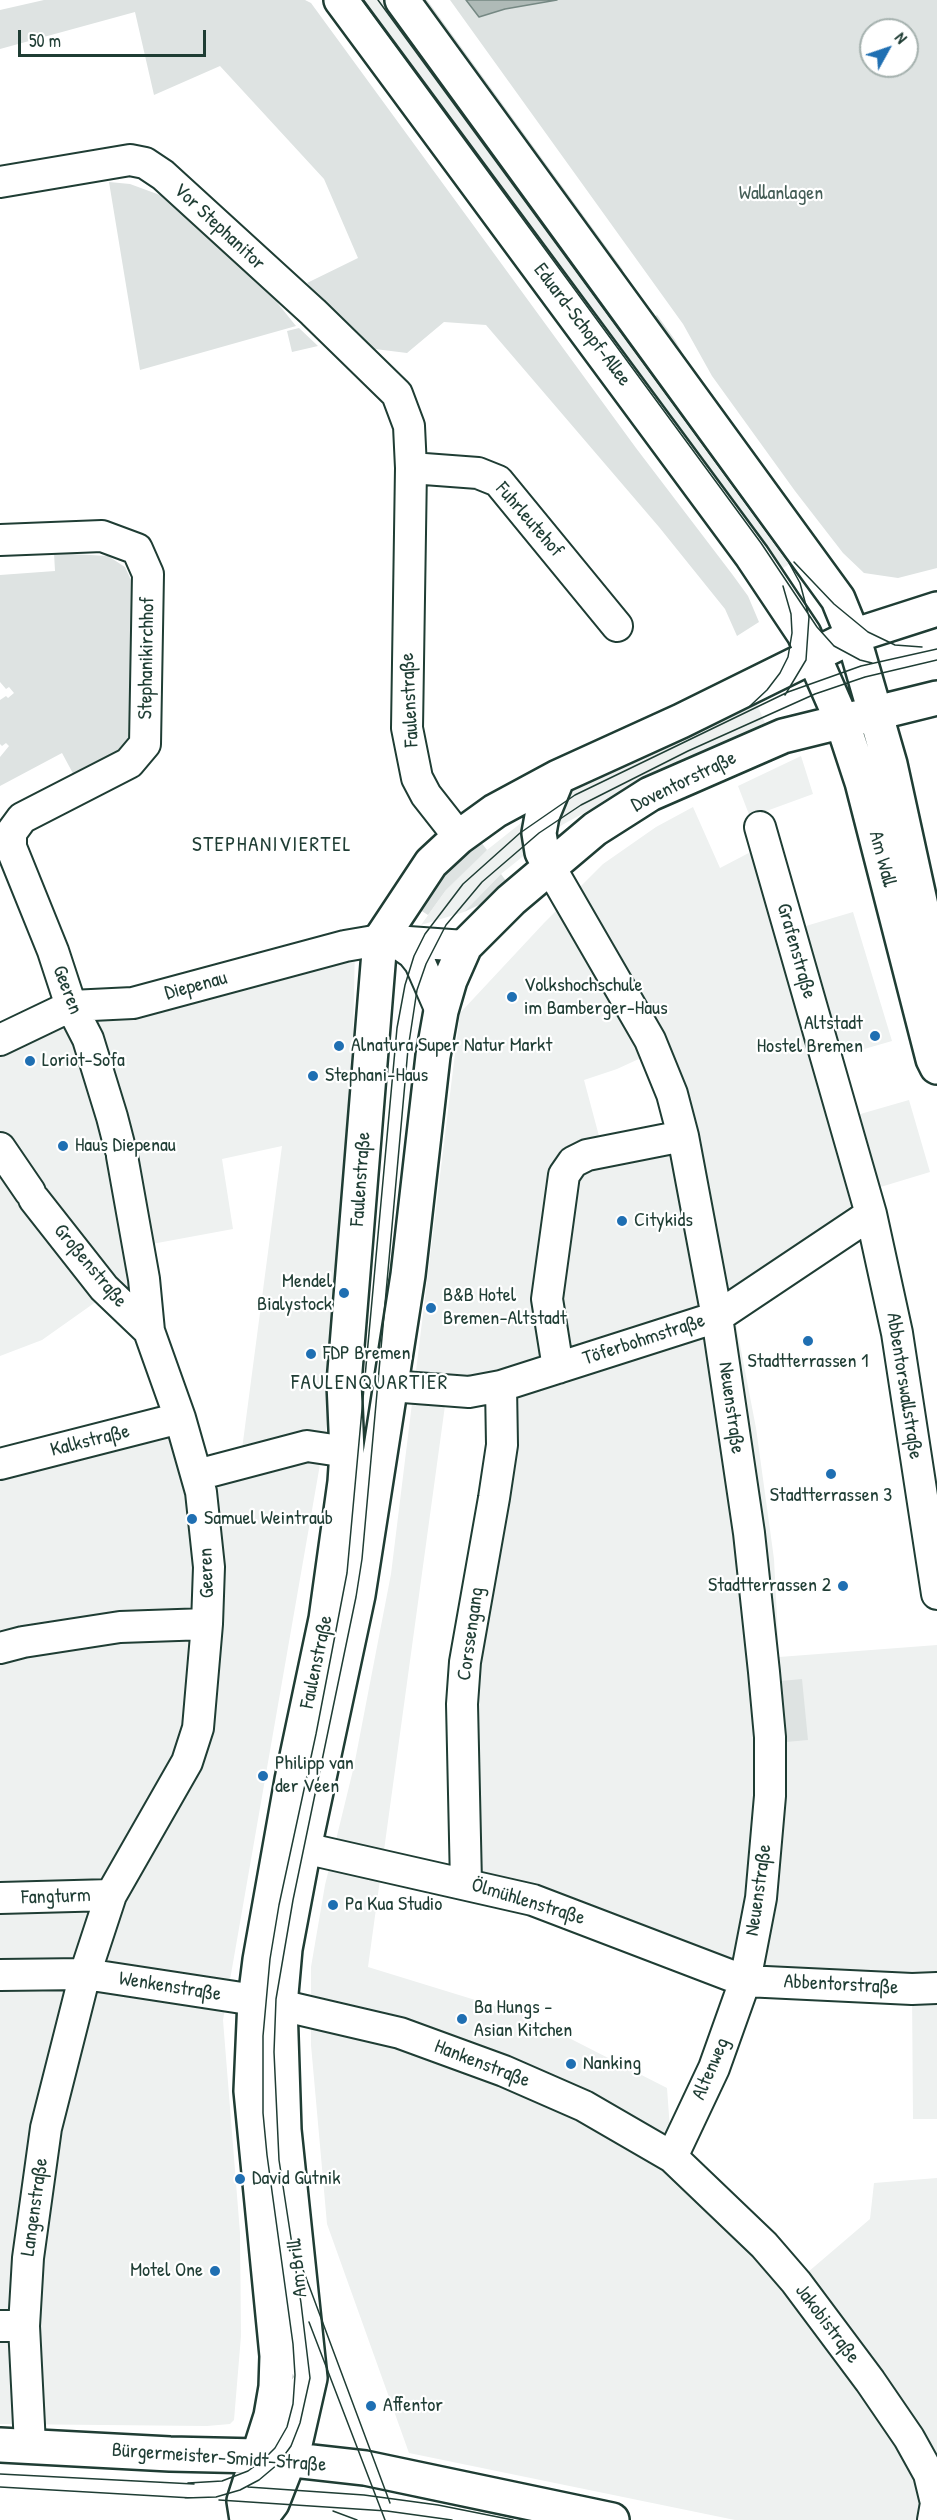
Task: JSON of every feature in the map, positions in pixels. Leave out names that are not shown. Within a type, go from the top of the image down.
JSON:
[{"type":"main road","name":"Eduard-Schopf-Allee","points":[[341,0],[752,556],[790,610],[815,656]]},
{"type":"main road","points":[[402,0],[806,553],[838,599],[853,636]]},
{"type":"main road","points":[[459,837],[495,811],[558,777],[853,636],[937,609]]},
{"type":"main road","name":"Am Wall","points":[[853,636],[890,764],[915,874],[937,993]]},
{"type":"main road","name":"Am Wall","points":[[815,656],[842,721],[862,782],[933,1059],[937,1067]]},
{"type":"main road","name":"Doventorstraße","points":[[465,946],[511,900],[595,829],[650,794],[783,736],[937,698]]},
{"type":"main road","points":[[550,867],[542,852],[539,833],[542,816],[558,777]]},
{"type":"main road","name":"Faulenstraße","points":[[268,2003],[260,1960],[292,1780],[326,1619],[347,1452],[344,1383],[388,941],[431,863],[459,837]]},
{"type":"main road","name":"Faulenstraße","points":[[268,2003],[285,1949],[358,1595],[408,1275],[433,1056],[441,1011],[450,980],[465,946]]},
{"type":"main road","name":"Am Brill","points":[[259,2520],[272,2502],[274,2458],[271,2416],[276,2387],[277,2356],[251,2091],[268,2003]]},
{"type":"main road","name":"Bürgermeister-Smidt-Straße","points":[[15,2445],[274,2458],[371,2469],[612,2520]]},
{"type":"main road","name":"Am Brill","points":[[247,2520],[244,2501],[274,2458]]},
{"type":"street","name":"Vor Stephanitor","points":[[0,182],[130,160],[145,163],[163,176],[313,312],[397,394]]},
{"type":"street","name":"Faulenstraße","points":[[397,394],[409,426],[411,468],[407,728],[417,778],[426,795],[459,837]]},
{"type":"street","name":"Fuhrleutehof","points":[[411,468],[478,473],[498,481],[617,626]]},
{"type":"street","name":"Stephanikirchhof","points":[[0,540],[102,536],[137,549],[148,574],[145,744],[129,763],[22,818],[11,833]]},
{"type":"street","name":"Grafenstraße","points":[[760,827],[871,1214]]},
{"type":"street","name":"Geeren","points":[[11,833],[11,847],[71,1006],[87,1040],[112,1117],[121,1152],[144,1279],[149,1331],[180,1418],[197,1475],[209,1567],[207,1624],[198,1728],[187,1762],[111,1895],[85,1974]]},
{"type":"street","name":"Neuenstraße","points":[[550,867],[650,1040],[672,1094],[683,1136],[717,1317],[749,1533],[770,1737],[770,1796],[761,1898],[745,1981]]},
{"type":"street","name":"Diepenau","points":[[0,1040],[71,1006],[133,1003],[323,952],[388,941],[465,946]]},
{"type":"street","points":[[388,941],[412,953],[420,963],[441,1011]]},
{"type":"street","points":[[558,1368],[548,1299],[564,1175],[573,1162],[587,1155],[683,1136]]},
{"type":"street","name":"Großenstraße","points":[[0,1148],[32,1195],[104,1288],[149,1331]]},
{"type":"street","name":"Töferbohmstraße","points":[[390,1386],[469,1392],[501,1386],[717,1317],[871,1214]]},
{"type":"street","name":"Abbentorswallstraße","points":[[871,1214],[897,1333],[937,1594]]},
{"type":"street","name":"Corssengang","points":[[466,1883],[462,1704],[465,1662],[500,1456],[501,1386]]},
{"type":"street","name":"Kalkstraße","points":[[0,1464],[180,1418]]},
{"type":"street","points":[[197,1475],[307,1446],[347,1452]]},
{"type":"street","points":[[0,1648],[23,1642],[120,1627],[207,1624]]},
{"type":"street","name":"Ölmühlenstraße","points":[[304,1848],[533,1900],[745,1981]]},
{"type":"street","name":"Fangturm","points":[[0,1898],[111,1895]]},
{"type":"street","points":[[0,1975],[85,1974]]},
{"type":"street","name":"Wenkenstraße","points":[[85,1974],[268,2003]]},
{"type":"street","name":"Langenstraße","points":[[15,2445],[12,2326],[28,2258],[46,2128],[85,1974]]},
{"type":"street","name":"Abbentorstraße","points":[[745,1981],[912,1989],[937,1988]]},
{"type":"street","name":"Altenweg","points":[[672,2157],[714,2068],[745,1981]]},
{"type":"street","name":"Hankenstraße","points":[[268,2003],[400,2033],[504,2071],[585,2106],[672,2157]]},
{"type":"street","name":"Jakobistraße","points":[[672,2157],[764,2245],[796,2282],[870,2381],[909,2438],[929,2474],[936,2503],[933,2520]]},
{"type":"shaded area","points":[[353,0],[387,0],[799,558],[772,575]]},
{"type":"shaded area","points":[[466,0],[557,0],[505,9],[479,17]]},
{"type":"shaded area","points":[[753,695],[765,723],[613,797],[562,825],[501,874],[464,912],[421,925],[446,890],[482,854],[536,811],[569,791]]},
{"type":"shaded area","points":[[801,756],[813,794],[750,817],[738,786]]},
{"type":"shaded area","points":[[693,807],[720,868],[764,845],[789,931],[853,912],[892,1041],[826,1060],[843,1119],[909,1100],[930,1172],[864,1192],[874,1232],[736,1324],[756,1428],[774,1559],[779,1657],[937,1645],[937,2119],[913,2119],[912,1990],[746,1981],[466,1884],[462,1704],[502,1387],[447,1391],[368,1967],[524,2015],[667,2088],[672,2157],[794,2284],[870,2219],[874,2183],[937,2178],[937,2520],[735,2520],[409,2453],[327,2224],[311,2045],[311,1967],[325,1885],[354,1766],[391,1574],[460,1013],[603,864],[656,827]],"holes":[[[654,1052],[682,1135],[603,1151],[584,1080],[617,1069]]]},
{"type":"shaded area","points":[[355,946],[350,1177],[330,1407],[223,2020],[240,2233],[241,2336],[234,2420],[230,2424],[207,2426],[0,2424],[0,1455],[186,1413],[210,1476],[239,1472],[282,1146],[222,1159],[233,1229],[141,1246],[151,1332],[107,1294],[42,1340],[0,1356],[0,1043]]},
{"type":"green space","points":[[44,0],[305,0],[311,3],[636,448],[748,596],[759,622],[737,636],[725,609],[659,527],[486,325],[444,322],[407,353],[367,348],[307,283],[358,258],[324,179],[220,66],[154,95],[135,12],[0,49],[0,10]]},
{"type":"green space","points":[[417,0],[427,0],[623,270],[617,275]]},
{"type":"green space","name":"Wallanlagen","points":[[450,0],[937,0],[937,568],[898,578],[864,573],[843,553],[795,491],[712,376],[683,324]]},
{"type":"green space","points":[[109,182],[130,184],[168,198],[275,300],[296,326],[140,370]]},
{"type":"green space","points":[[657,315],[675,340],[695,375],[650,320]]},
{"type":"green space","points":[[299,328],[318,346],[292,352],[287,331]]},
{"type":"green space","points":[[54,553],[108,556],[125,567],[131,580],[133,731],[128,746],[118,755],[76,779],[62,753],[0,786],[0,757],[9,746],[6,743],[2,746],[0,744],[0,700],[14,693],[0,682],[0,575],[55,571]]},
{"type":"green space","points":[[478,838],[487,850],[446,890],[428,915],[417,908],[450,864]]},
{"type":"green space","points":[[501,874],[509,885],[483,903],[464,912]]},
{"type":"green space","points":[[802,1679],[808,1740],[786,1742],[781,1681]]},
{"type":"tram line","points":[[362,0],[761,543],[817,627],[834,646],[860,660],[872,663]]},
{"type":"tram line","points":[[378,0],[788,561],[800,583],[809,617],[806,660],[785,695]]},
{"type":"tram line","points":[[794,562],[834,604],[868,632],[895,645],[922,647]]},
{"type":"tram line","points":[[750,706],[767,690],[780,673],[788,657],[792,633],[791,614],[783,586]]},
{"type":"tram line","points":[[188,2483],[222,2481],[248,2471],[263,2460],[275,2448],[287,2427],[293,2404],[295,2375],[293,2344],[263,2113],[263,2036],[270,1959],[279,1905],[316,1734],[347,1573],[397,1028],[405,985],[414,956],[425,934],[463,884],[520,833],[575,795],[788,692],[861,666],[937,649]]},
{"type":"tram line","points":[[185,2498],[216,2497],[240,2490],[259,2480],[278,2464],[291,2446],[300,2423],[310,2378],[279,2160],[274,2052],[276,1999],[293,1900],[362,1559],[408,1049],[417,990],[426,964],[446,925],[482,882],[539,833],[581,805],[688,751],[815,694],[865,677],[937,660]]},
{"type":"tram line","points":[[302,2267],[390,2503]]},
{"type":"tram line","points":[[309,2322],[385,2520]]},
{"type":"tram line","points":[[0,2474],[194,2484]]},
{"type":"tram line","points":[[0,2487],[192,2498]]},
{"type":"tram line","points":[[248,2487],[364,2495],[438,2505],[513,2520]]},
{"type":"tram line","points":[[219,2500],[387,2511],[452,2520]]},
{"type":"tram line","points":[[333,2511],[357,2520]]},
{"type":"place","name":"Volkshochschule im Bamberger-Haus","points":[[512,997]]},
{"type":"place","name":"Altstadt Hostel Bremen","points":[[875,1036]]},
{"type":"place","name":"Alnatura Super Natur Markt","points":[[339,1046]]},
{"type":"place","name":"Loriot-Sofa","points":[[30,1061]]},
{"type":"place","name":"Stephani-Haus","points":[[313,1076]]},
{"type":"place","name":"Haus Diepenau","points":[[63,1146]]},
{"type":"place","name":"Citykids","points":[[622,1221]]},
{"type":"place","name":"Mendel Bialystock","points":[[344,1293]]},
{"type":"place","name":"B&B Hotel Bremen-Altstadt","points":[[431,1308]]},
{"type":"place","name":"Stadtterrassen 1","points":[[808,1341]]},
{"type":"place","name":"FDP Bremen","points":[[311,1354]]},
{"type":"place","name":"Stadtterrassen 3","points":[[831,1474]]},
{"type":"place","name":"Samuel Weintraub","points":[[192,1519]]},
{"type":"place","name":"Stadtterrassen 2","points":[[843,1586]]},
{"type":"place","name":"Philipp van der Veen","points":[[263,1776]]},
{"type":"place","name":"Pa Kua Studio","points":[[333,1905]]},
{"type":"place","name":"Ba Hungs - Asian Kitchen","points":[[462,2019]]},
{"type":"place","name":"Nanking","points":[[571,2064]]},
{"type":"place","name":"David Gutnik","points":[[240,2179]]},
{"type":"place","name":"Motel One","points":[[215,2271]]},
{"type":"place","name":"Affentor","points":[[371,2406]]},
{"type":"district","name":"STEPHANIVIERTEL","points":[[272,845]]},
{"type":"district","name":"FAULENQUARTIER","points":[[370,1383]]}]
